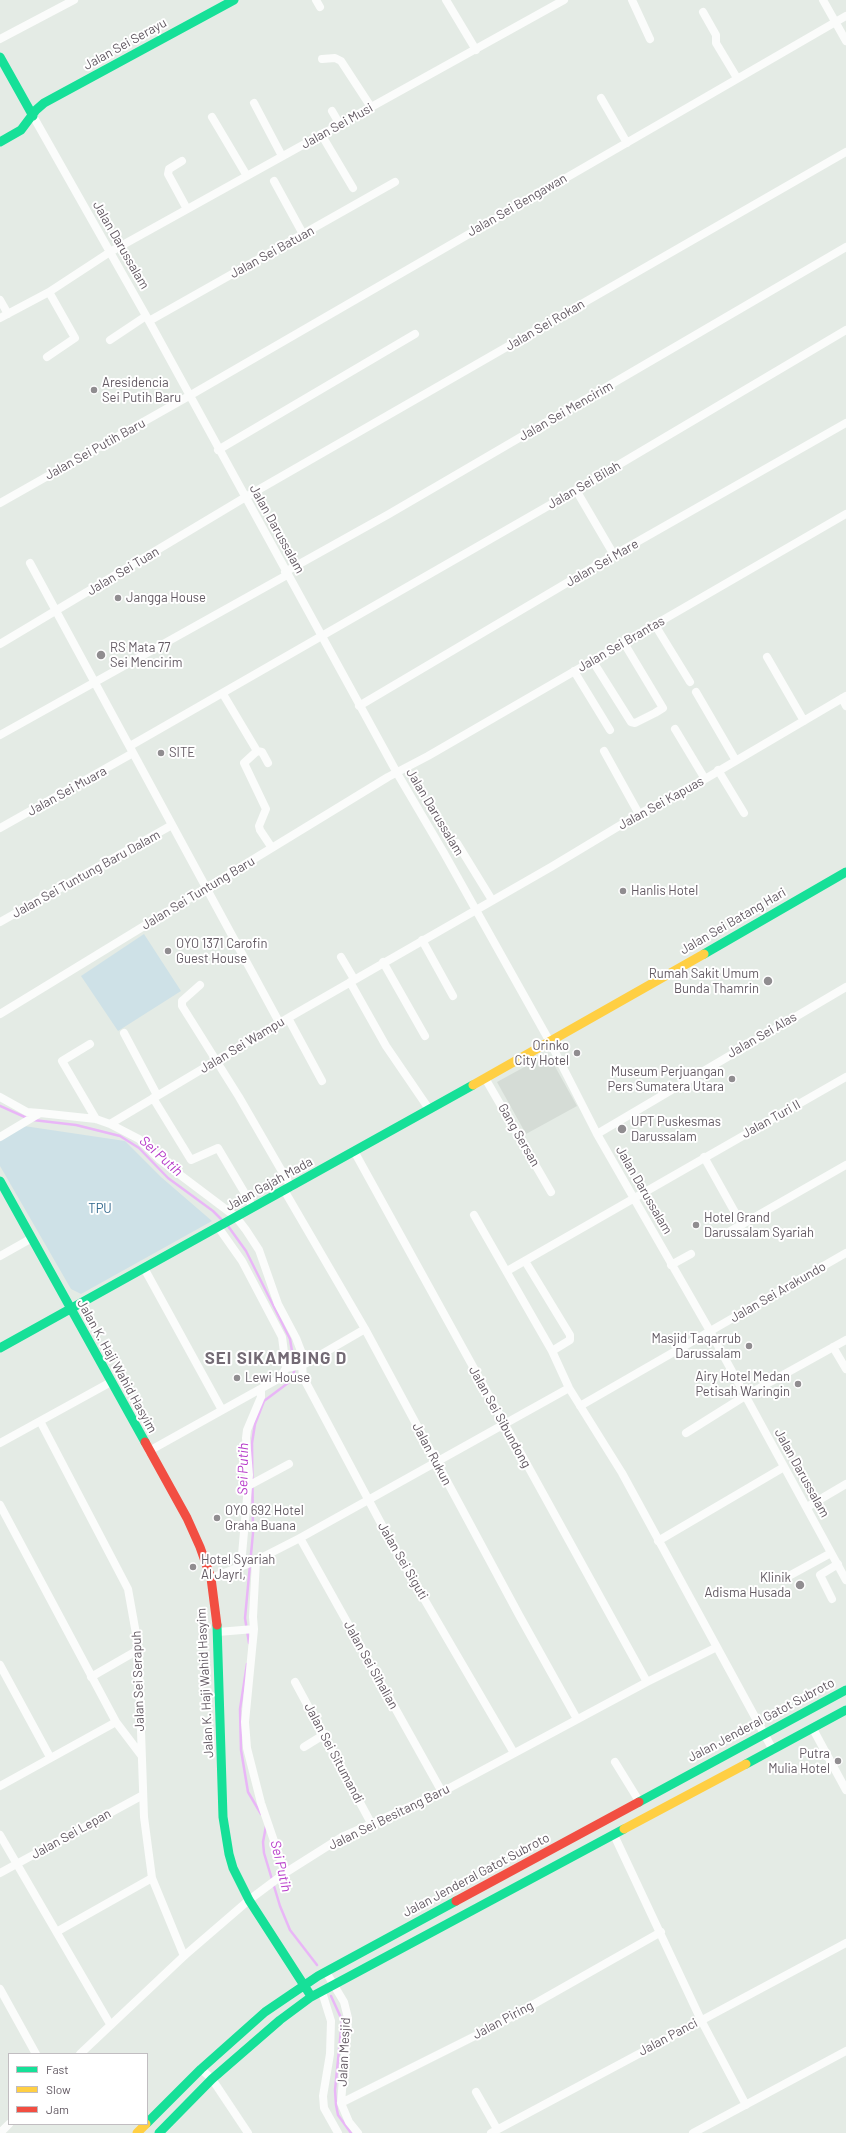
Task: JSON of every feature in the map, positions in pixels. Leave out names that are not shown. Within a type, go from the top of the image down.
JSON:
[{"type":"street","points":[[0,39],[74,0]]},
{"type":"street","name":"Jalan Sei Serayu","points":[[0,142],[21,130],[36,110],[44,103],[234,0]]},
{"type":"street","points":[[446,0],[476,50]]},
{"type":"street","name":"Jalan Sei Musi","points":[[0,318],[49,292],[110,252],[322,134],[339,123],[476,50],[564,0]]},
{"type":"street","points":[[632,0],[650,39]]},
{"type":"street","points":[[823,0],[846,41]]},
{"type":"street","points":[[703,12],[716,35],[716,44],[737,78]]},
{"type":"street","name":"Jalan Sei Bengawan","points":[[189,396],[846,16]]},
{"type":"street","name":"Jalan Darussalam","points":[[0,56],[148,319],[244,498],[359,706],[550,1042],[597,1134],[710,1331],[846,1580]]},
{"type":"street","points":[[322,59],[335,58],[341,61],[371,107]]},
{"type":"street","points":[[602,98],[627,142]]},
{"type":"street","points":[[254,103],[282,156]]},
{"type":"street","points":[[332,111],[339,123]]},
{"type":"street","points":[[212,117],[247,176]]},
{"type":"street","points":[[322,134],[353,188]]},
{"type":"street","name":"Jalan Sei Rokan","points":[[244,498],[846,152]]},
{"type":"street","points":[[182,161],[169,169],[168,174],[187,209]]},
{"type":"street","points":[[274,181],[303,234]]},
{"type":"street","name":"Jalan Sei Batuan","points":[[110,340],[303,234],[394,182]]},
{"type":"street","name":"Jalan Sei Mencirim","points":[[0,735],[286,574],[846,247]]},
{"type":"street","points":[[47,357],[75,338],[49,292]]},
{"type":"street","points":[[0,300],[8,314]]},
{"type":"street","name":"Jalan Sei Bilah","points":[[223,694],[576,490],[846,330]]},
{"type":"street","points":[[218,450],[414,334]]},
{"type":"street","name":"Jalan Sei Putih Baru","points":[[0,503],[189,396]]},
{"type":"street","name":"Jalan Sei Mare","points":[[359,706],[614,555],[846,423]]},
{"type":"street","points":[[576,490],[614,555]]},
{"type":"street","name":"Jalan Sei Tuan","points":[[0,644],[244,498]]},
{"type":"street","name":"Jalan Sei Brantas","points":[[397,773],[846,514]]},
{"type":"street","points":[[30,563],[279,1022]]},
{"type":"street","points":[[655,625],[690,682]]},
{"type":"street","points":[[592,660],[631,722],[635,722],[655,713],[663,708],[624,643]]},
{"type":"street","points":[[767,657],[804,721]]},
{"type":"street","points":[[574,671],[610,730]]},
{"type":"street","points":[[696,692],[735,759]]},
{"type":"street","points":[[223,694],[257,751],[262,752],[268,763]]},
{"type":"street","name":"Jalan Sei Muara","points":[[0,828],[223,694]]},
{"type":"street","points":[[844,697],[846,706]]},
{"type":"street","name":"Jalan Sei Kapuas","points":[[476,910],[639,814],[705,779],[735,759],[844,697]]},
{"type":"street","points":[[675,728],[705,779]]},
{"type":"street","points":[[257,751],[244,763],[266,809],[259,826],[272,848]]},
{"type":"street","points":[[604,751],[639,814]]},
{"type":"street","points":[[718,770],[744,813]]},
{"type":"street","name":"Jalan Sei Tuntung Baru","points":[[0,1014],[205,888],[397,773]]},
{"type":"street","name":"Jalan Sei Tuntung Baru Dalam","points":[[0,922],[172,825]]},
{"type":"street","points":[[457,843],[492,900]]},
{"type":"street","name":"Jalan Sei Batang Hari","points":[[550,1042],[846,872]]},
{"type":"street","name":"Jalan Sei Wampu","points":[[110,1124],[155,1096],[217,1061],[279,1022],[476,910]]},
{"type":"street","points":[[422,940],[453,996]]},
{"type":"street","points":[[341,957],[386,1046],[429,1109]]},
{"type":"street","points":[[383,962],[425,1036]]},
{"type":"street","name":"Jalan Rukun","points":[[200,985],[194,989],[182,1004],[217,1061],[365,1329],[518,1615],[577,1719]]},
{"type":"street","name":"Jalan Sei Alas","points":[[597,1134],[846,987]]},
{"type":"street","points":[[288,1018],[322,1081]]},
{"type":"street","points":[[124,1033],[155,1096],[191,1160],[218,1148],[253,1207]]},
{"type":"street","name":"Jalan Gajah Mada","points":[[0,1348],[550,1042]]},
{"type":"street","points":[[90,1044],[62,1061],[96,1119]]},
{"type":"street","name":"Jalan Turi II","points":[[507,1270],[846,1077]]},
{"type":"street","name":"Gang Sersan","points":[[486,1078],[551,1192]]},
{"type":"street","points":[[0,1097],[27,1112],[38,1115],[96,1119],[110,1124],[139,1139],[159,1159],[235,1218],[259,1250],[278,1304],[301,1351],[295,1367]]},
{"type":"street","points":[[0,1137],[38,1115]]},
{"type":"street","name":"Jalan Sei Sibundong","points":[[354,1151],[647,1682]]},
{"type":"street","points":[[704,1157],[742,1224]]},
{"type":"street","points":[[727,1233],[846,1165]]},
{"type":"street","name":"Jalan K. Haji Wahid Hasyim","points":[[0,1181],[187,1518],[211,1578],[218,1632],[226,1839],[233,1868],[248,1900],[311,1997]]},
{"type":"street","points":[[474,1215],[507,1270],[552,1351],[569,1388],[622,1473],[773,1750]]},
{"type":"street","points":[[220,1226],[242,1261],[282,1337],[295,1367]]},
{"type":"street","points":[[0,1256],[32,1238]]},
{"type":"street","name":"Jalan Sei Arakundo","points":[[580,1406],[846,1253]]},
{"type":"street","points":[[671,1265],[691,1254]]},
{"type":"street","points":[[526,1260],[570,1335],[570,1340],[552,1351]]},
{"type":"street","points":[[144,1268],[222,1410]]},
{"type":"street","points":[[149,1451],[261,1389],[295,1367],[365,1329]]},
{"type":"street","points":[[686,1433],[745,1396],[846,1340]]},
{"type":"street","points":[[833,1347],[846,1369]]},
{"type":"street","name":"Jalan Sei Siguti","points":[[295,1367],[303,1377],[368,1499],[514,1753]]},
{"type":"street","points":[[0,1443],[111,1382]]},
{"type":"street","points":[[211,1578],[243,1566],[300,1538],[569,1388]]},
{"type":"street","points":[[243,1566],[251,1485],[247,1430],[261,1397],[261,1389]]},
{"type":"street","name":"Jalan Sei Serapuh","points":[[40,1421],[128,1589],[134,1616],[138,1650],[143,1795],[152,1878],[184,1956]]},
{"type":"street","points":[[251,1485],[289,1464]]},
{"type":"street","points":[[658,1541],[784,1467]]},
{"type":"street","points":[[807,1507],[846,1484]]},
{"type":"street","points":[[0,1505],[116,1722],[141,1755]]},
{"type":"street","name":"Jalan Sei Sihalian","points":[[300,1538],[442,1792]]},
{"type":"street","points":[[787,1577],[831,1553]]},
{"type":"street","points":[[254,1561],[253,1610],[249,1630],[245,1722],[247,1748],[261,1803],[285,1873]]},
{"type":"street","points":[[832,1599],[820,1575],[838,1564]]},
{"type":"street","points":[[218,1632],[249,1630]]},
{"type":"street","name":"Jalan Sei Besitang Baru","points":[[81,2053],[110,2024],[184,1956],[248,1900],[285,1873],[342,1837],[442,1792],[647,1682],[717,1647]]},
{"type":"street","points":[[91,1677],[138,1650]]},
{"type":"street","points":[[0,1665],[50,1757]]},
{"type":"street","name":"Jalan Sei Situmandi","points":[[295,1682],[325,1734],[371,1823]]},
{"type":"street","name":"Jalan Jenderal Gatot Subroto","points":[[148,2122],[201,2068],[265,2012],[326,1972],[846,1690]]},
{"type":"street","points":[[159,2133],[212,2079],[280,2020],[311,1997],[846,1710]]},
{"type":"street","points":[[0,1786],[50,1757],[116,1722]]},
{"type":"street","points":[[813,1729],[846,1790]]},
{"type":"street","points":[[304,1747],[325,1734]]},
{"type":"street","points":[[615,1762],[639,1801]]},
{"type":"street","name":"Jalan Sei Lepan","points":[[0,1873],[143,1795]]},
{"type":"street","points":[[605,1820],[614,1835],[661,1932],[701,2020],[746,2105]]},
{"type":"street","points":[[0,1834],[16,1864],[58,1931],[110,2024]]},
{"type":"street","points":[[58,1931],[152,1878]]},
{"type":"street","name":"Jalan Piring","points":[[341,2102],[496,2025],[661,1932]]},
{"type":"street","name":"Jalan Panci","points":[[494,2131],[846,1943]]},
{"type":"street","name":"Jalan Mesjid","points":[[326,1972],[344,2002],[348,2018],[341,2102],[349,2122],[358,2133]]},
{"type":"street","points":[[0,1989],[35,2053]]},
{"type":"street","points":[[322,1992],[331,2021],[330,2054],[324,2096],[324,2108],[338,2133]]},
{"type":"street","points":[[693,2133],[846,2051]]},
{"type":"street","points":[[201,2068],[212,2079],[241,2119],[248,2133]]},
{"type":"street","points":[[476,2092],[494,2131]]},
{"type":"street","points":[[0,2133],[8,2125]]},
{"type":"street","name":"Jalan Jenderal Gatot Subroto","points":[[137,2133],[145,2125]]},
{"type":"shaded area","points":[[548,1054],[577,1106],[526,1134],[497,1082]]},
{"type":"green space","points":[[144,934],[181,991],[118,1031],[81,976]]},
{"type":"green space","name":"TPU","points":[[24,1126],[125,1141],[161,1177],[212,1221],[81,1294],[71,1289],[0,1166],[0,1140]]},
{"type":"waterway","name":"Sei Putih","points":[[0,1106],[27,1118]]},
{"type":"waterway","name":"Sei Putih","points":[[33,1120],[76,1125],[120,1136],[139,1148],[168,1178],[213,1211],[222,1220]]},
{"type":"waterway","name":"Sei Putih","points":[[228,1226],[246,1251],[290,1339],[295,1369],[288,1383],[264,1401],[255,1424],[252,1443],[253,1533],[245,1618],[249,1643]]},
{"type":"waterway","name":"Sei Putih","points":[[247,1664],[240,1709],[241,1750],[248,1792],[261,1814]]},
{"type":"waterway","name":"Sei Putih","points":[[266,1826],[263,1842],[264,1853],[280,1906],[290,1930],[317,1965]]},
{"type":"waterway","name":"Sei Putih","points":[[331,1996],[342,2020],[335,2090],[336,2105],[338,2115],[351,2133]]},
{"type":"traffic: fast","points":[[0,142],[21,130],[36,110],[44,103],[234,0]]},
{"type":"traffic: fast","points":[[0,57],[33,116]]},
{"type":"traffic: fast","points":[[704,954],[846,872]]},
{"type":"traffic: fast","points":[[0,1348],[473,1085]]},
{"type":"traffic: fast","points":[[0,1181],[145,1442]]},
{"type":"traffic: fast","points":[[217,1625],[223,1817],[229,1854],[233,1868],[249,1900],[309,1993]]},
{"type":"traffic: fast","points":[[639,1802],[846,1690]]},
{"type":"traffic: fast","points":[[746,1764],[846,1710]]},
{"type":"traffic: fast","points":[[159,2133],[212,2079],[280,2020],[311,1997],[624,1829]]},
{"type":"traffic: fast","points":[[148,2122],[201,2069],[265,2012],[318,1976],[456,1901]]},
{"type":"traffic: slow","points":[[473,1085],[704,954]]},
{"type":"traffic: slow","points":[[624,1829],[746,1764]]},
{"type":"traffic: slow","points":[[137,2133],[145,2125]]},
{"type":"traffic: jam","points":[[145,1442],[187,1518],[200,1547],[211,1578],[217,1625]]},
{"type":"traffic: jam","points":[[456,1901],[639,1802]]},
{"type":"place","name":"Aresidencia Sei Putih Baru","points":[[94,390]]},
{"type":"place","name":"Jangga House","points":[[118,598]]},
{"type":"place","name":"RS Mata 77 Sei Mencirim","points":[[101,655]]},
{"type":"place","name":"SITE","points":[[161,753]]},
{"type":"place","name":"Hanlis Hotel","points":[[623,891]]},
{"type":"place","name":"OYO 1371 Carofin Guest House","points":[[168,951]]},
{"type":"place","name":"Rumah Sakit Umum Bunda Thamrin","points":[[768,981]]},
{"type":"place","name":"Orinko City Hotel","points":[[577,1053]]},
{"type":"place","name":"Museum Perjuangan Pers Sumatera Utara","points":[[732,1079]]},
{"type":"place","name":"UPT Puskesmas Darussalam","points":[[622,1129]]},
{"type":"place","name":"Hotel Grand Darussalam Syariah","points":[[696,1225]]},
{"type":"place","name":"Masjid Taqarrub Darussalam","points":[[749,1346]]},
{"type":"place","name":"Lewi House","points":[[237,1378]]},
{"type":"place","name":"Airy Hotel Medan Petisah Waringin","points":[[798,1384]]},
{"type":"place","name":"OYO 692 Hotel Graha Buana","points":[[217,1518]]},
{"type":"place","name":"Hotel Syariah Al Jayri,","points":[[193,1567]]},
{"type":"place","name":"Klinik Adisma Husada","points":[[800,1585]]},
{"type":"place","name":"Putra Mulia Hotel","points":[[838,1761]]},
{"type":"district","name":"SEI SIKAMBING D","points":[[276,1358]]}]
